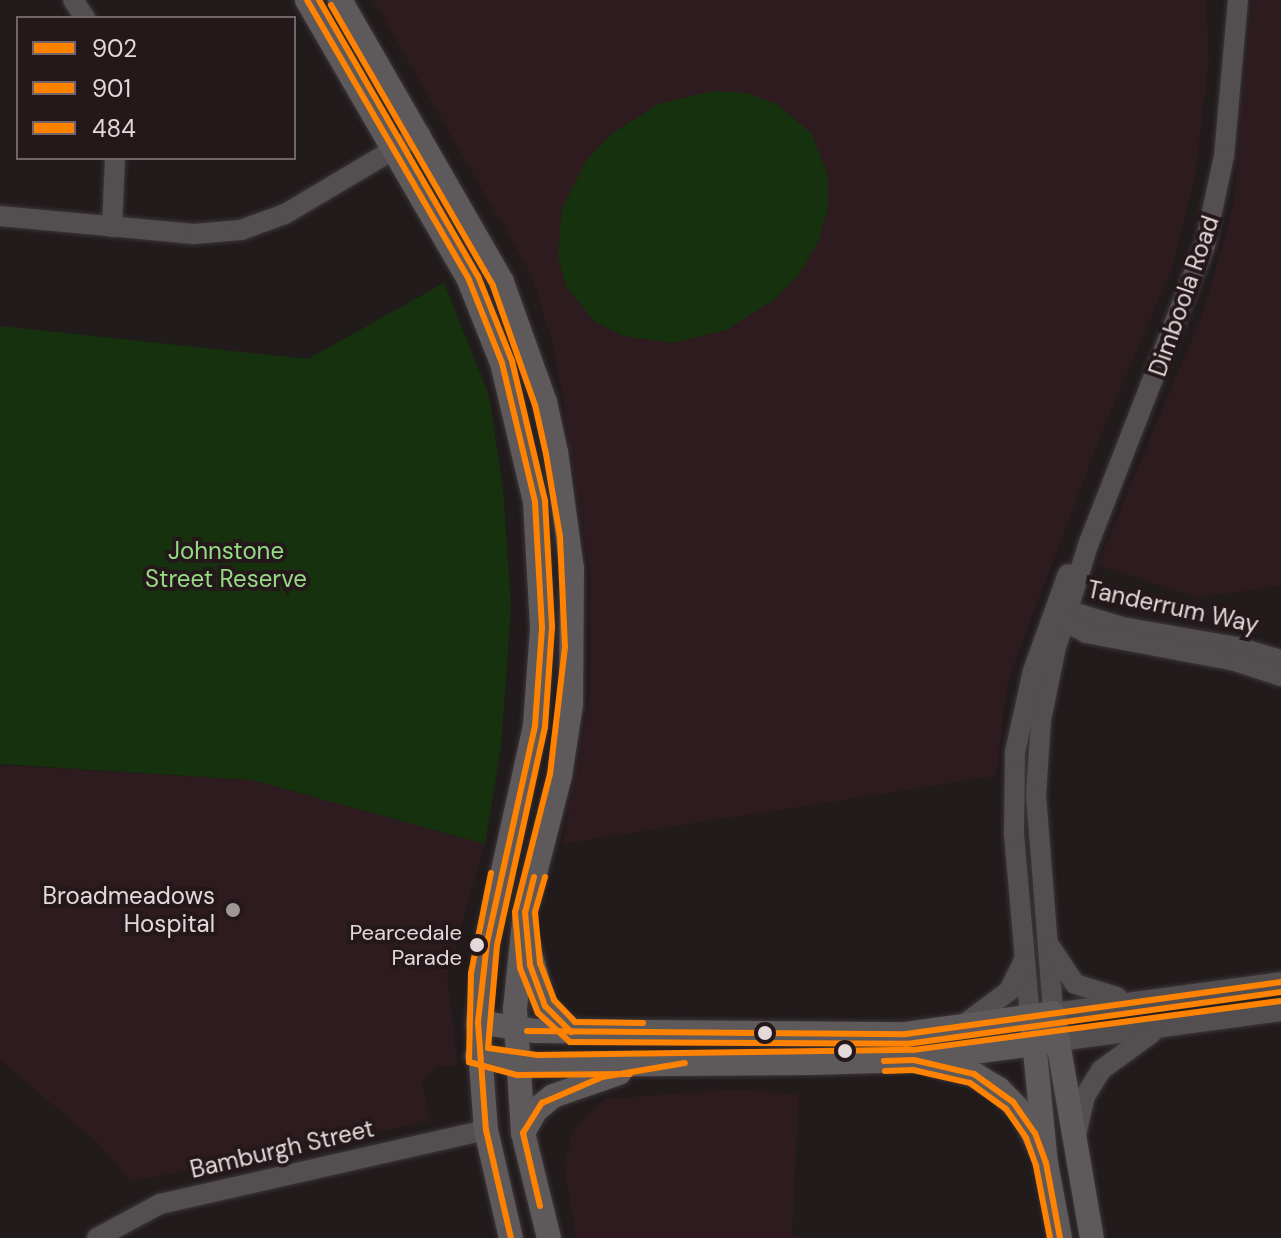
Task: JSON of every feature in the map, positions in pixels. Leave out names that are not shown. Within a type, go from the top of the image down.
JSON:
[{"type":"main road","points":[[307,0],[396,149],[469,280],[502,363],[535,502],[542,628],[535,726],[487,943],[478,1022],[477,1056],[486,1130],[508,1232]]},
{"type":"main road","points":[[340,0],[488,254],[529,353],[545,402],[570,536],[575,647],[560,776],[525,912],[516,1030],[523,1133],[547,1235]]},
{"type":"main road","points":[[502,363],[529,353]]},
{"type":"main road","points":[[525,912],[538,992],[571,1032]]},
{"type":"main road","points":[[478,1022],[516,1030],[571,1032],[774,1032],[956,1029],[1042,1015]]},
{"type":"main road","name":"Dimboola Road","points":[[1042,1015],[1047,1043],[1076,1135],[1092,1238]]},
{"type":"main road","points":[[774,1032],[776,1063]]},
{"type":"main road","points":[[477,1056],[518,1065],[914,1060],[1047,1043]]},
{"type":"main road","name":"Dimboola Road","points":[[1047,1043],[1046,1163],[1060,1238]]},
{"type":"main road","points":[[914,1060],[974,1074],[999,1089],[1023,1114],[1046,1163]]},
{"type":"main road","points":[[523,1133],[535,1111],[553,1096],[602,1077],[661,1063]]},
{"type":"street","name":"Dimboola Road","points":[[1225,0],[1232,38]]},
{"type":"street","name":"Dimboola Road","points":[[1042,1015],[1025,958],[1014,797],[1026,694],[1062,616],[1205,245],[1224,156],[1232,38],[1238,0]]},
{"type":"street","points":[[0,216],[194,234],[260,225],[420,134]]},
{"type":"street","points":[[112,227],[115,160]]},
{"type":"street","name":"Dimboola Road","points":[[1042,1015],[1044,929],[1036,795],[1044,701],[1062,616]]},
{"type":"street","name":"Tanderrum Way","points":[[1062,616],[1281,660]]},
{"type":"street","name":"Tanderrum Way","points":[[1062,616],[1099,636],[1247,664],[1281,676]]},
{"type":"street","points":[[1014,797],[1036,795]]},
{"type":"street","points":[[1044,929],[1061,967],[1075,984],[1134,1000]]},
{"type":"street","points":[[956,1029],[1009,991],[1025,958]]},
{"type":"street","points":[[1042,1015],[1281,982]]},
{"type":"street","points":[[1047,1043],[1281,1011]]},
{"type":"street","points":[[1076,1135],[1085,1096],[1101,1070],[1131,1044],[1163,1027]]},
{"type":"street","name":"Bamburgh Street","points":[[97,1238],[160,1204],[486,1130]]},
{"type":"shaded area","points":[[373,0],[1206,0],[1209,59],[1195,177],[1172,268],[1102,432],[1008,681],[996,776],[562,844],[589,702],[591,580],[555,352],[532,276]]},
{"type":"shaded area","points":[[1252,0],[1281,0],[1281,585],[1198,598],[1097,565],[1204,310],[1233,206]]},
{"type":"shaded area","name":"Broadmeadows Hospital","points":[[0,765],[252,780],[485,844],[447,975],[458,1067],[437,1065],[422,1082],[430,1121],[131,1182],[99,1144],[0,1060]]},
{"type":"shaded area","points":[[739,1089],[799,1095],[792,1235],[810,1238],[576,1238],[564,1167],[573,1130],[604,1099]]},
{"type":"green space","points":[[712,91],[747,93],[777,104],[812,134],[828,176],[828,209],[818,242],[800,273],[774,300],[726,330],[673,343],[623,336],[595,322],[566,287],[558,257],[562,209],[586,161],[611,134],[659,104]]},
{"type":"green space","name":"Johnstone Street Reserve","points":[[444,283],[489,396],[503,489],[511,607],[501,747],[485,844],[252,780],[0,764],[0,326],[308,359]]},
{"type":"transit line","name":"902","points":[[307,0],[469,280],[502,363],[535,502],[542,628],[535,726],[487,943],[478,1022],[486,1130],[511,1238]]},
{"type":"transit line","name":"484","points":[[319,0],[478,276],[512,361],[545,501],[552,627],[545,727],[497,945],[488,1048],[537,1055],[913,1050],[1280,1001]]},
{"type":"transit line","name":"901","points":[[331,5],[493,286],[535,405],[546,454],[560,537],[565,647],[550,774],[515,912],[520,968],[538,1013],[570,1042],[906,1044],[1281,992]]},
{"type":"transit line","name":"901","points":[[491,873],[471,973],[469,1062],[517,1075],[630,1074]]},
{"type":"transit line","name":"902","points":[[534,877],[525,912],[530,965],[545,1006],[571,1032]]},
{"type":"transit line","name":"484","points":[[545,877],[535,913],[540,963],[554,1000],[575,1022],[643,1023]]},
{"type":"transit line","name":"902","points":[[527,1031],[906,1034],[1281,982]]},
{"type":"transit line","name":"902","points":[[884,1061],[914,1060],[974,1074],[1013,1102],[1035,1133],[1046,1163],[1060,1238]]},
{"type":"transit line","name":"902","points":[[540,1206],[523,1133],[542,1103],[602,1077],[685,1063]]},
{"type":"transit line","name":"901","points":[[885,1071],[913,1070],[970,1083],[1006,1109],[1026,1138],[1036,1166],[1050,1238]]},
{"type":"place","name":"Broadmeadows Hospital","points":[[233,910]]},
{"type":"place","name":"Pearcedale Parade","points":[[477,945]]}]
